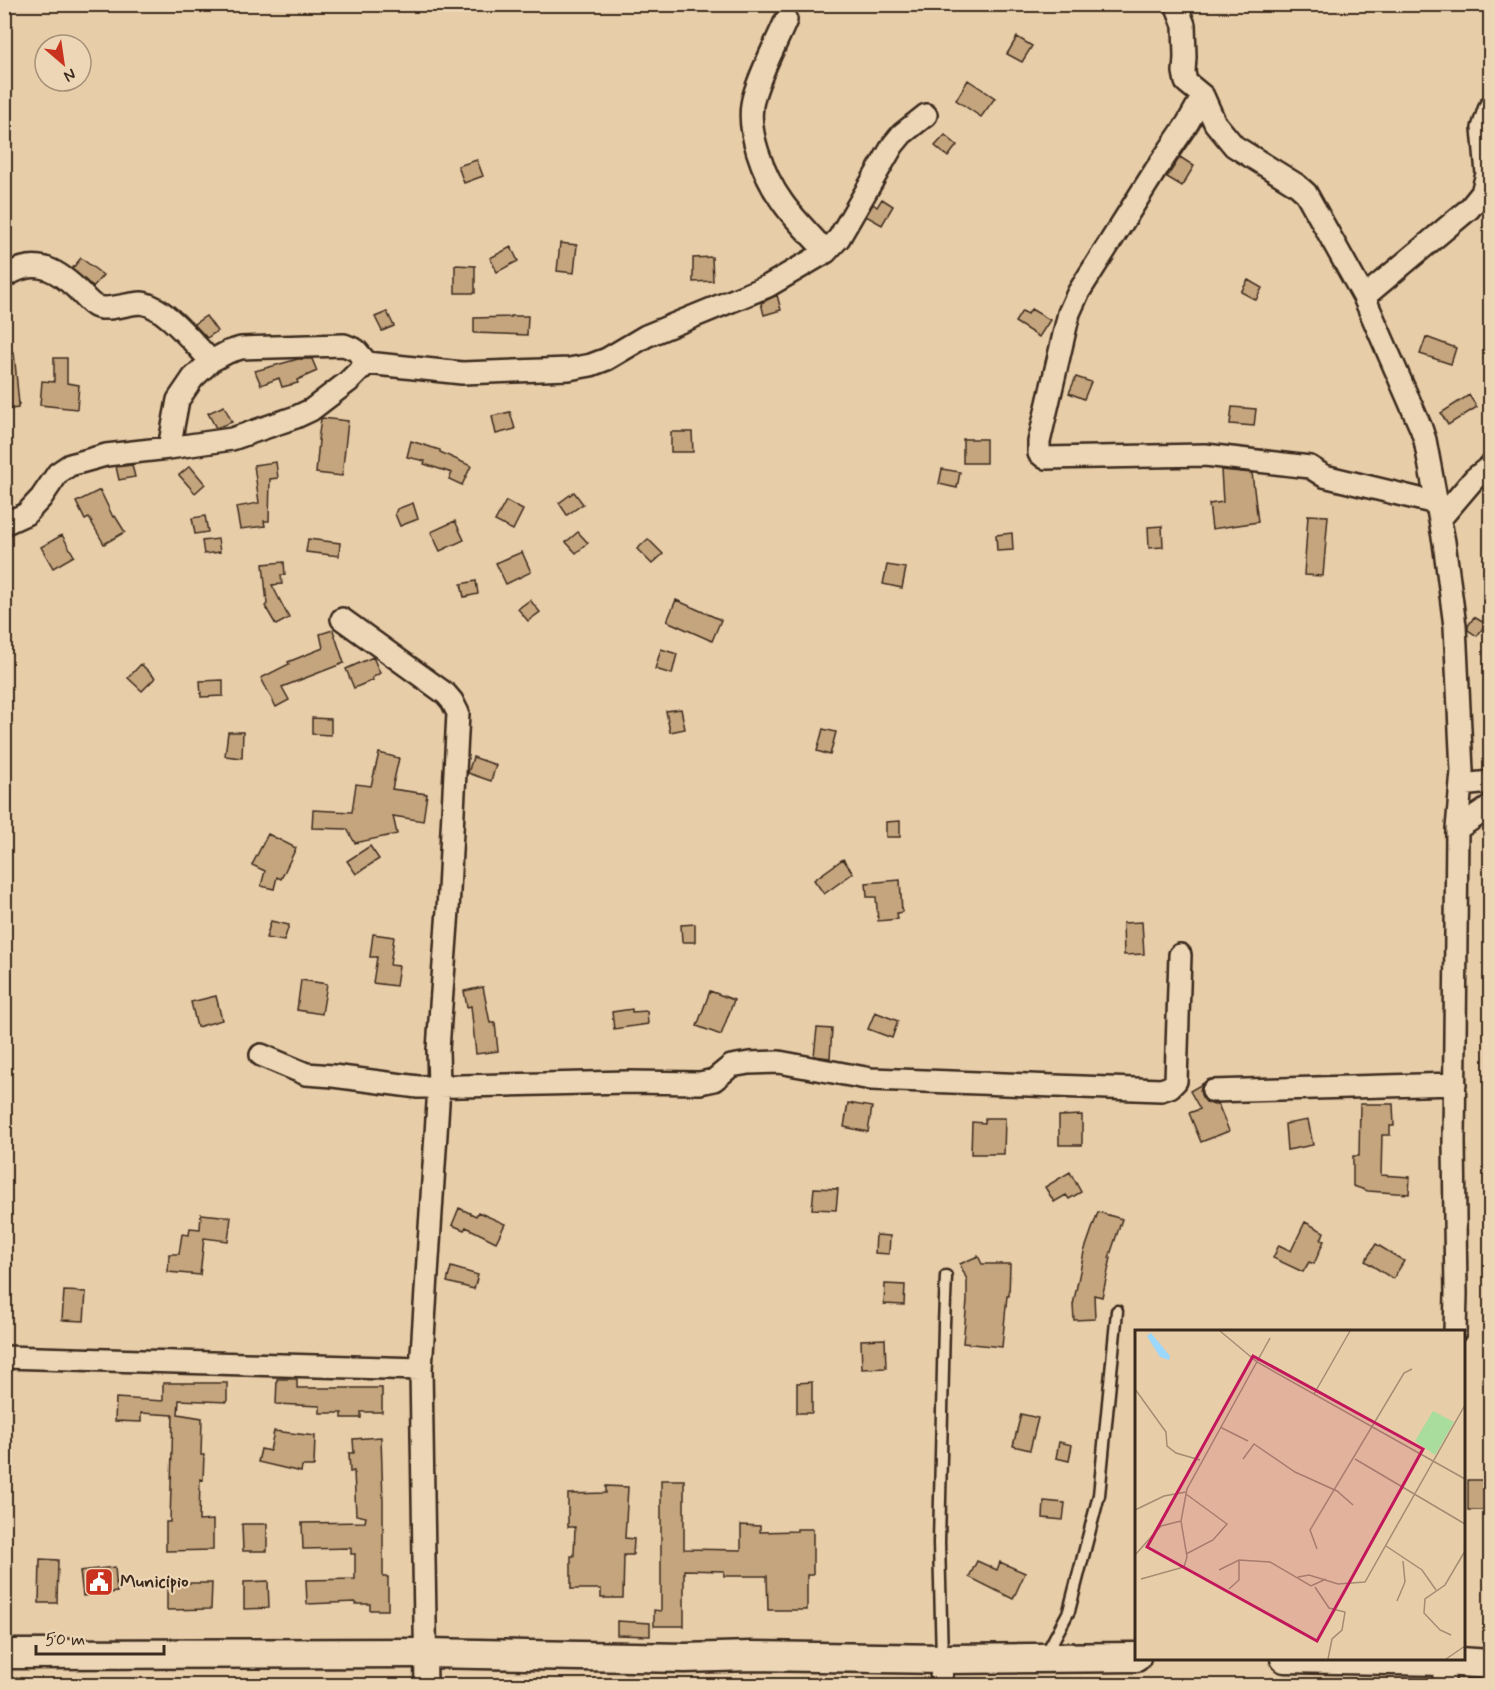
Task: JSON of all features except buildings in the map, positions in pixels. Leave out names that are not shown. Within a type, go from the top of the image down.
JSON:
[{"type":"main road","points":[[4,1654],[426,1653],[685,1658],[751,1656],[942,1672],[1044,1658],[1135,1657]]},
{"type":"main road","points":[[1303,1660],[1444,1668],[1491,1664]]},
{"type":"street","points":[[1176,4],[1184,25],[1186,82],[1203,96],[1215,123],[1234,146],[1297,185],[1306,194],[1364,297],[1425,440],[1444,542],[1455,626],[1462,771],[1457,829],[1455,1330]]},
{"type":"street","points":[[786,20],[753,96],[751,123],[756,147],[769,180],[783,204],[825,252]]},
{"type":"street","points":[[1203,96],[1078,293],[1070,314],[1039,442],[1039,453],[1045,458],[1205,455],[1310,467],[1324,476],[1438,511]]},
{"type":"street","points":[[1364,297],[1469,209],[1482,193],[1487,174],[1483,128],[1491,107]]},
{"type":"street","points":[[169,448],[178,400],[193,378],[228,351],[241,348],[344,345],[356,350],[367,363],[462,373],[569,369],[607,359],[646,336],[768,286],[825,252],[839,238],[893,145],[902,134],[926,115]]},
{"type":"street","points":[[4,277],[13,271],[27,267],[42,267],[53,270],[95,306],[105,308],[142,303],[156,308],[168,316],[212,362]]},
{"type":"street","points":[[4,524],[26,514],[41,498],[58,473],[70,465],[106,455],[232,439],[311,410],[350,381],[367,363]]},
{"type":"street","points":[[1438,511],[1491,466]]},
{"type":"street","points":[[342,619],[446,694],[458,713],[438,1050],[439,1087],[421,1369],[426,1686]]},
{"type":"street","points":[[1461,785],[1491,782]]},
{"type":"street","points":[[1457,829],[1491,807]]},
{"type":"street","points":[[261,1055],[306,1074],[418,1087],[628,1082],[700,1083],[714,1080],[731,1066],[779,1062],[871,1079],[1161,1090],[1170,1087],[1176,1081],[1180,955]]},
{"type":"street","points":[[1213,1091],[1455,1084]]},
{"type":"street","points":[[4,1357],[421,1369]]},
{"type":"lane","points":[[942,1672],[939,1543],[946,1276]]},
{"type":"lane","points":[[1044,1658],[1070,1611],[1099,1495],[1117,1311]]},
{"type":"place","name":"Municipio","points":[[99,1582]]}]
